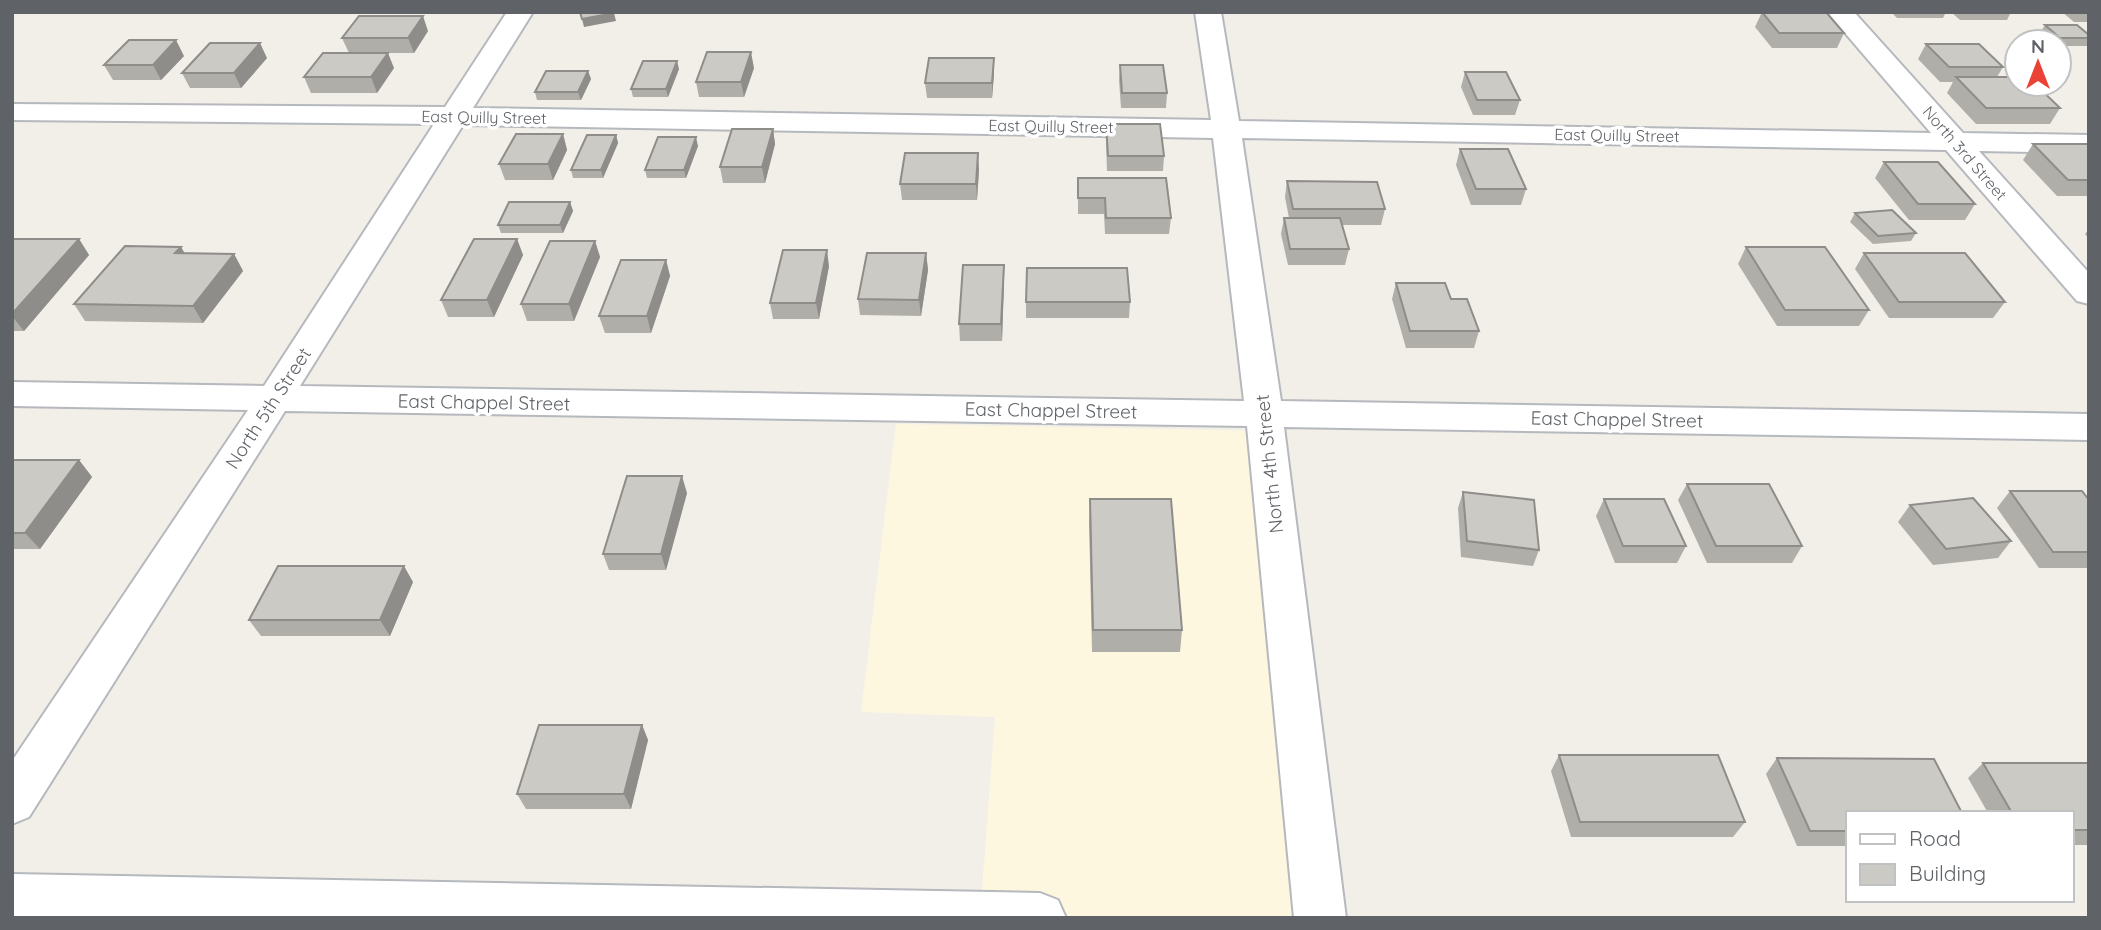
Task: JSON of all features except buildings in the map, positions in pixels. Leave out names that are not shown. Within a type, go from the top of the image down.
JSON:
[{"type":"street","name":"North 5th Street","points":[[12,802],[274,399],[520,12]]},
{"type":"street","name":"North 4th Street","points":[[1208,12],[1227,128],[1264,413],[1320,918]]},
{"type":"street","name":"North 3rd Street","points":[[1840,12],[2089,294]]},
{"type":"street","name":"East Quilly Street","points":[[12,112],[453,116],[2089,144]]},
{"type":"street","name":"East Chappel Street","points":[[12,394],[2089,427]]},
{"type":"street","points":[[12,898],[1040,918]]},
{"type":"shaded area","points":[[896,424],[1275,431],[1347,918],[980,918],[995,717],[861,712]]}]
